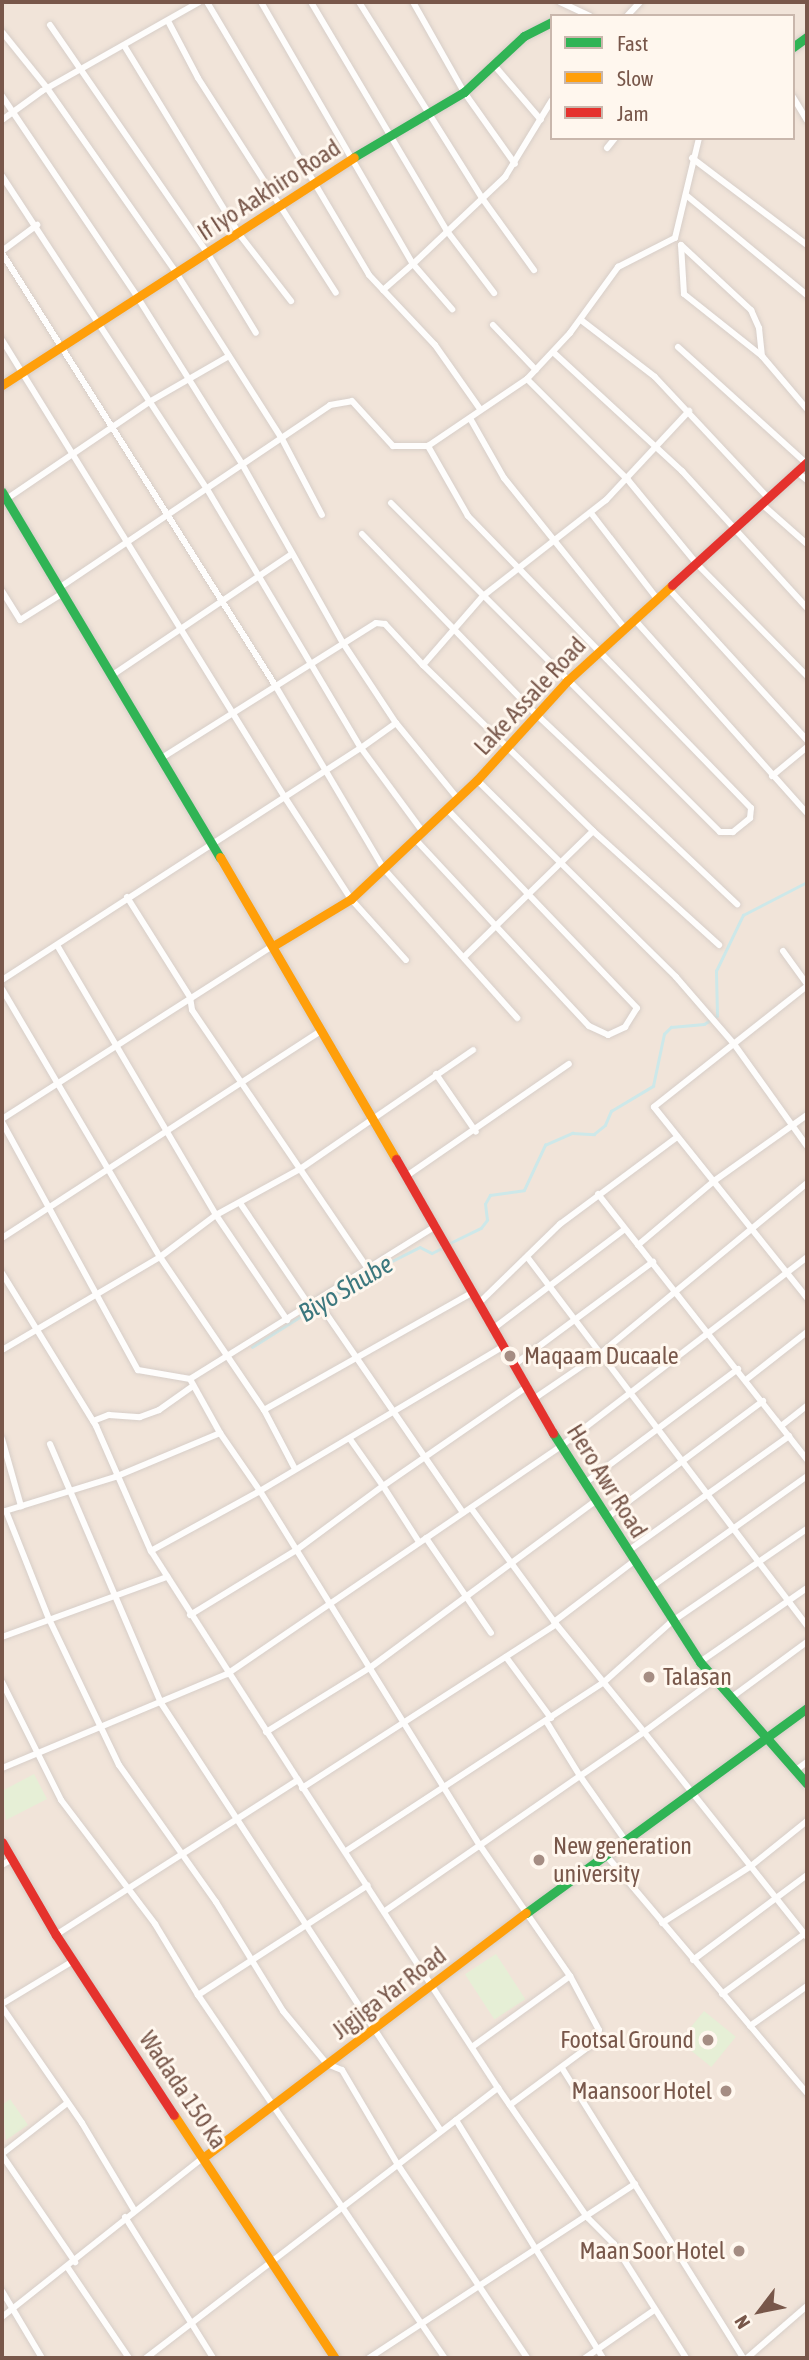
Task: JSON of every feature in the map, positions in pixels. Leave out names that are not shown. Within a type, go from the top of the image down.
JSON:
[{"type":"street","points":[[2,120],[12,110],[47,88],[125,47],[200,2]]},
{"type":"street","points":[[207,2],[369,275],[435,345],[480,409]]},
{"type":"street","points":[[261,2],[413,264],[452,309]]},
{"type":"street","points":[[310,2],[447,231],[494,293]]},
{"type":"street","points":[[359,2],[482,198],[534,270]]},
{"type":"street","points":[[413,2],[464,92],[515,164]]},
{"type":"street","points":[[560,2],[586,14]]},
{"type":"street","points":[[168,21],[280,207],[336,293]]},
{"type":"street","name":"If Iyo Aakhiro Road","points":[[2,385],[239,234],[350,159],[464,92],[524,36],[550,23]]},
{"type":"street","points":[[50,25],[83,69],[208,254],[257,333]]},
{"type":"street","points":[[2,32],[47,88],[177,274],[281,437],[322,515]]},
{"type":"street","points":[[125,47],[239,234],[291,301]]},
{"type":"street","points":[[494,65],[541,120]]},
{"type":"street","points":[[2,96],[138,298],[242,464],[343,643],[396,723],[458,799]]},
{"type":"street","points":[[795,100],[807,120]]},
{"type":"street","points":[[383,290],[515,164],[550,104]]},
{"type":"street","points":[[607,148],[613,140]]},
{"type":"street","points":[[2,591],[20,620],[330,405],[352,401],[393,446],[428,446],[471,420],[480,409],[527,379],[536,370],[581,320],[618,267],[675,238],[698,140]]},
{"type":"street","points":[[692,158],[807,245]]},
{"type":"street","points":[[2,176],[37,225],[97,324],[207,489],[361,748],[420,836],[590,1026],[608,1035],[625,1027],[637,1008],[447,809]]},
{"type":"street","points":[[686,195],[807,295]]},
{"type":"street","points":[[37,225],[2,252],[275,685],[384,869],[517,1017]]},
{"type":"street","points":[[675,238],[751,310],[760,328],[762,356]]},
{"type":"street","points":[[681,245],[684,294],[762,356],[807,409]]},
{"type":"street","points":[[581,320],[654,377],[689,411],[767,503],[807,544]]},
{"type":"street","points":[[493,325],[536,370]]},
{"type":"street","points":[[2,340],[130,542],[284,796],[351,899],[406,960]]},
{"type":"street","points":[[678,347],[807,463]]},
{"type":"street","points":[[553,352],[658,446],[807,608]]},
{"type":"street","points":[[3,498],[76,456],[149,402],[229,356]]},
{"type":"street","points":[[527,379],[628,480],[697,564],[807,676]]},
{"type":"street","points":[[424,665],[483,596],[519,565],[592,513],[628,480],[689,411]]},
{"type":"street","points":[[471,420],[504,478],[624,626]]},
{"type":"street","points":[[391,503],[720,832],[733,832],[750,818],[751,808],[519,565],[468,516],[428,446]]},
{"type":"street","name":"Lake Assale Road","points":[[273,946],[351,899],[477,780],[567,681],[624,626],[658,600],[767,503],[807,463]]},
{"type":"street","points":[[797,472],[807,480]]},
{"type":"street","name":"Hero Awr Road","points":[[3,498],[61,590],[273,946],[319,1032],[436,1226],[478,1304],[595,1501],[699,1662],[769,1737],[807,1784]]},
{"type":"street","points":[[592,513],[658,600]]},
{"type":"street","points":[[362,534],[536,714],[737,904]]},
{"type":"street","points":[[111,676],[292,554]]},
{"type":"street","points":[[669,589],[807,740]]},
{"type":"street","points":[[634,619],[807,813]]},
{"type":"street","points":[[160,759],[310,663],[381,622],[507,749],[719,945]]},
{"type":"street","points":[[2,980],[396,723]]},
{"type":"street","points":[[772,776],[807,747]]},
{"type":"street","points":[[477,780],[690,992],[734,1044],[807,1146]]},
{"type":"street","points":[[465,956],[593,831]]},
{"type":"street","points":[[127,897],[190,997],[192,1010],[366,1266]]},
{"type":"street","points":[[57,945],[120,1047],[216,1215],[287,1320]]},
{"type":"street","points":[[273,946],[190,997],[120,1047],[2,1120],[52,1206],[138,1370],[192,1383],[220,1433],[260,1491],[295,1551],[371,1667],[481,1847],[570,1976],[600,2036],[562,2068],[510,2105]]},
{"type":"street","points":[[783,951],[807,985],[655,1105],[676,1138],[714,1181],[807,1298]]},
{"type":"street","points":[[2,989],[160,1257],[230,1356],[264,1410],[295,1469]]},
{"type":"street","points":[[2,1238],[169,1132],[319,1032]]},
{"type":"street","points":[[2,1350],[160,1257],[216,1215],[300,1169],[473,1050]]},
{"type":"street","points":[[405,1177],[476,1132],[569,1064]]},
{"type":"street","points":[[436,1074],[476,1132]]},
{"type":"street","points":[[638,1245],[714,1181],[807,1115]]},
{"type":"street","points":[[478,1304],[598,1194],[676,1138]]},
{"type":"street","points":[[534,1398],[601,1353],[807,1183]]},
{"type":"street","points":[[598,1194],[747,1379],[807,1460]]},
{"type":"street","points":[[240,1203],[309,1305]]},
{"type":"street","points":[[93,1421],[109,1415],[140,1417],[159,1410],[230,1356],[366,1266],[436,1226]]},
{"type":"street","points":[[494,1328],[625,1229]]},
{"type":"street","points":[[2,1768],[227,1674],[332,1606],[422,1540],[561,1446],[711,1334],[807,1257]]},
{"type":"street","points":[[528,1258],[807,1626]]},
{"type":"street","points":[[515,1364],[577,1321],[653,1262]]},
{"type":"street","points":[[2,1273],[93,1421],[115,1477],[151,1551],[227,1674],[346,1851],[498,2088],[587,2217],[614,2244],[653,2311],[686,2358]]},
{"type":"street","points":[[264,1410],[473,1292]]},
{"type":"street","points":[[323,1309],[463,1513]]},
{"type":"street","points":[[747,1379],[807,1332]]},
{"type":"street","points":[[151,1551],[350,1439],[504,1346]]},
{"type":"street","points":[[585,1483],[738,1369]]},
{"type":"street","points":[[190,1615],[295,1551],[383,1486],[528,1386]]},
{"type":"street","points":[[606,1518],[684,1463],[763,1401]]},
{"type":"street","points":[[781,1426],[807,1406]]},
{"type":"street","points":[[220,1433],[115,1477],[3,1510],[98,1728],[284,2011],[327,2064],[342,2070],[398,2165],[527,2358]]},
{"type":"street","points":[[628,1551],[789,1436]]},
{"type":"street","points":[[2,1439],[20,1506]]},
{"type":"street","points":[[350,1439],[491,1633]]},
{"type":"street","points":[[50,1444],[161,1703],[376,2026],[441,2131]]},
{"type":"street","points":[[651,1587],[807,1476]]},
{"type":"street","points":[[266,1732],[371,1667],[595,1501]]},
{"type":"street","points":[[471,1508],[555,1623],[644,1732],[690,1794],[807,1934],[722,1994]]},
{"type":"street","points":[[346,1851],[604,1682],[671,1622],[807,1529]]},
{"type":"street","points":[[302,1788],[506,1657],[555,1623],[634,1561]]},
{"type":"street","points":[[2,1637],[167,1577]]},
{"type":"street","points":[[699,1662],[807,1588]]},
{"type":"street","points":[[732,1697],[807,1642]]},
{"type":"street","points":[[506,1657],[548,1719],[580,1776],[625,1840]]},
{"type":"street","points":[[384,1911],[481,1847],[714,1679]]},
{"type":"street","points":[[2,1682],[61,1800],[129,1889],[445,2358]]},
{"type":"street","name":"Jigjiga Yar Road","points":[[2,2317],[75,2262],[125,2217],[274,2102],[605,1854],[807,1708]]},
{"type":"street","points":[[796,1770],[807,1762]]},
{"type":"street","points":[[56,1935],[298,1780]]},
{"type":"street","points":[[662,1923],[751,1866],[807,1821]]},
{"type":"street","name":"Wadada 150 Ka","points":[[2,1842],[56,1935],[273,2259],[335,2358]]},
{"type":"street","points":[[605,1854],[807,2094]]},
{"type":"street","points":[[2,1865],[12,1859]]},
{"type":"street","points":[[693,1960],[807,1875]]},
{"type":"street","points":[[198,1995],[368,1885]]},
{"type":"street","points":[[74,1961],[3,2010],[65,2104],[82,2123],[134,2210]]},
{"type":"street","points":[[472,2047],[570,1976]]},
{"type":"street","points":[[750,2026],[807,1986]]},
{"type":"street","points":[[562,2068],[745,2358],[807,2306]]},
{"type":"street","points":[[146,2358],[190,2321],[498,2088]]},
{"type":"street","points":[[65,2104],[2,2155],[75,2262]]},
{"type":"street","points":[[456,2120],[603,2358]]},
{"type":"street","points":[[369,2358],[536,2252],[635,2184]]},
{"type":"street","points":[[125,2217],[213,2358]]},
{"type":"street","points":[[68,2267],[129,2358]]},
{"type":"street","points":[[2,2291],[42,2358]]},
{"type":"street","points":[[585,2358],[653,2311]]},
{"type":"shaded area","points":[[2,2],[807,2],[807,2358],[2,2358]]},
{"type":"green space","points":[[34,1774],[47,1799],[6,1820],[2,1791]]},
{"type":"green space","points":[[496,1954],[525,1999],[494,2019],[465,1974]]},
{"type":"green space","name":"Footsal Ground","points":[[704,2011],[736,2037],[711,2067],[679,2041]]},
{"type":"green space","points":[[10,2099],[28,2125],[6,2140],[2,2105]]},
{"type":"waterway","name":"Biyo Shube","points":[[450,1243],[481,1228],[487,1220],[485,1204],[490,1195],[524,1190],[545,1145],[572,1133],[594,1134],[605,1125],[611,1111],[653,1086],[664,1034],[671,1027],[704,1024],[717,1016],[716,971],[743,915],[807,882]]},
{"type":"waterway","name":"Biyo Shube","points":[[252,1347],[374,1270],[420,1247],[432,1253],[442,1248]]},
{"type":"traffic: fast","points":[[354,157],[464,92],[524,36],[550,23]]},
{"type":"traffic: fast","points":[[795,46],[807,37]]},
{"type":"traffic: fast","points":[[2,492],[220,857]]},
{"type":"traffic: fast","points":[[553,1433],[700,1662],[807,1784]]},
{"type":"traffic: fast","points":[[526,1913],[807,1708]]},
{"type":"traffic: slow","points":[[2,385],[354,157]]},
{"type":"traffic: slow","points":[[273,946],[351,899],[477,780],[567,681],[672,585]]},
{"type":"traffic: slow","points":[[220,857],[396,1159]]},
{"type":"traffic: slow","points":[[204,2157],[526,1913]]},
{"type":"traffic: slow","points":[[174,2115],[335,2358]]},
{"type":"traffic: jam","points":[[672,585],[807,462]]},
{"type":"traffic: jam","points":[[396,1159],[553,1433]]},
{"type":"traffic: jam","points":[[2,1842],[56,1935],[174,2115]]},
{"type":"place","name":"Maqaam Ducaale","points":[[510,1356]]},
{"type":"place","name":"Talasan","points":[[649,1677]]},
{"type":"place","name":"New generation university","points":[[539,1860]]},
{"type":"place","name":"Footsal Ground","points":[[708,2040]]},
{"type":"place","name":"Maansoor Hotel","points":[[726,2091]]},
{"type":"place","name":"Maan Soor Hotel","points":[[739,2251]]}]
